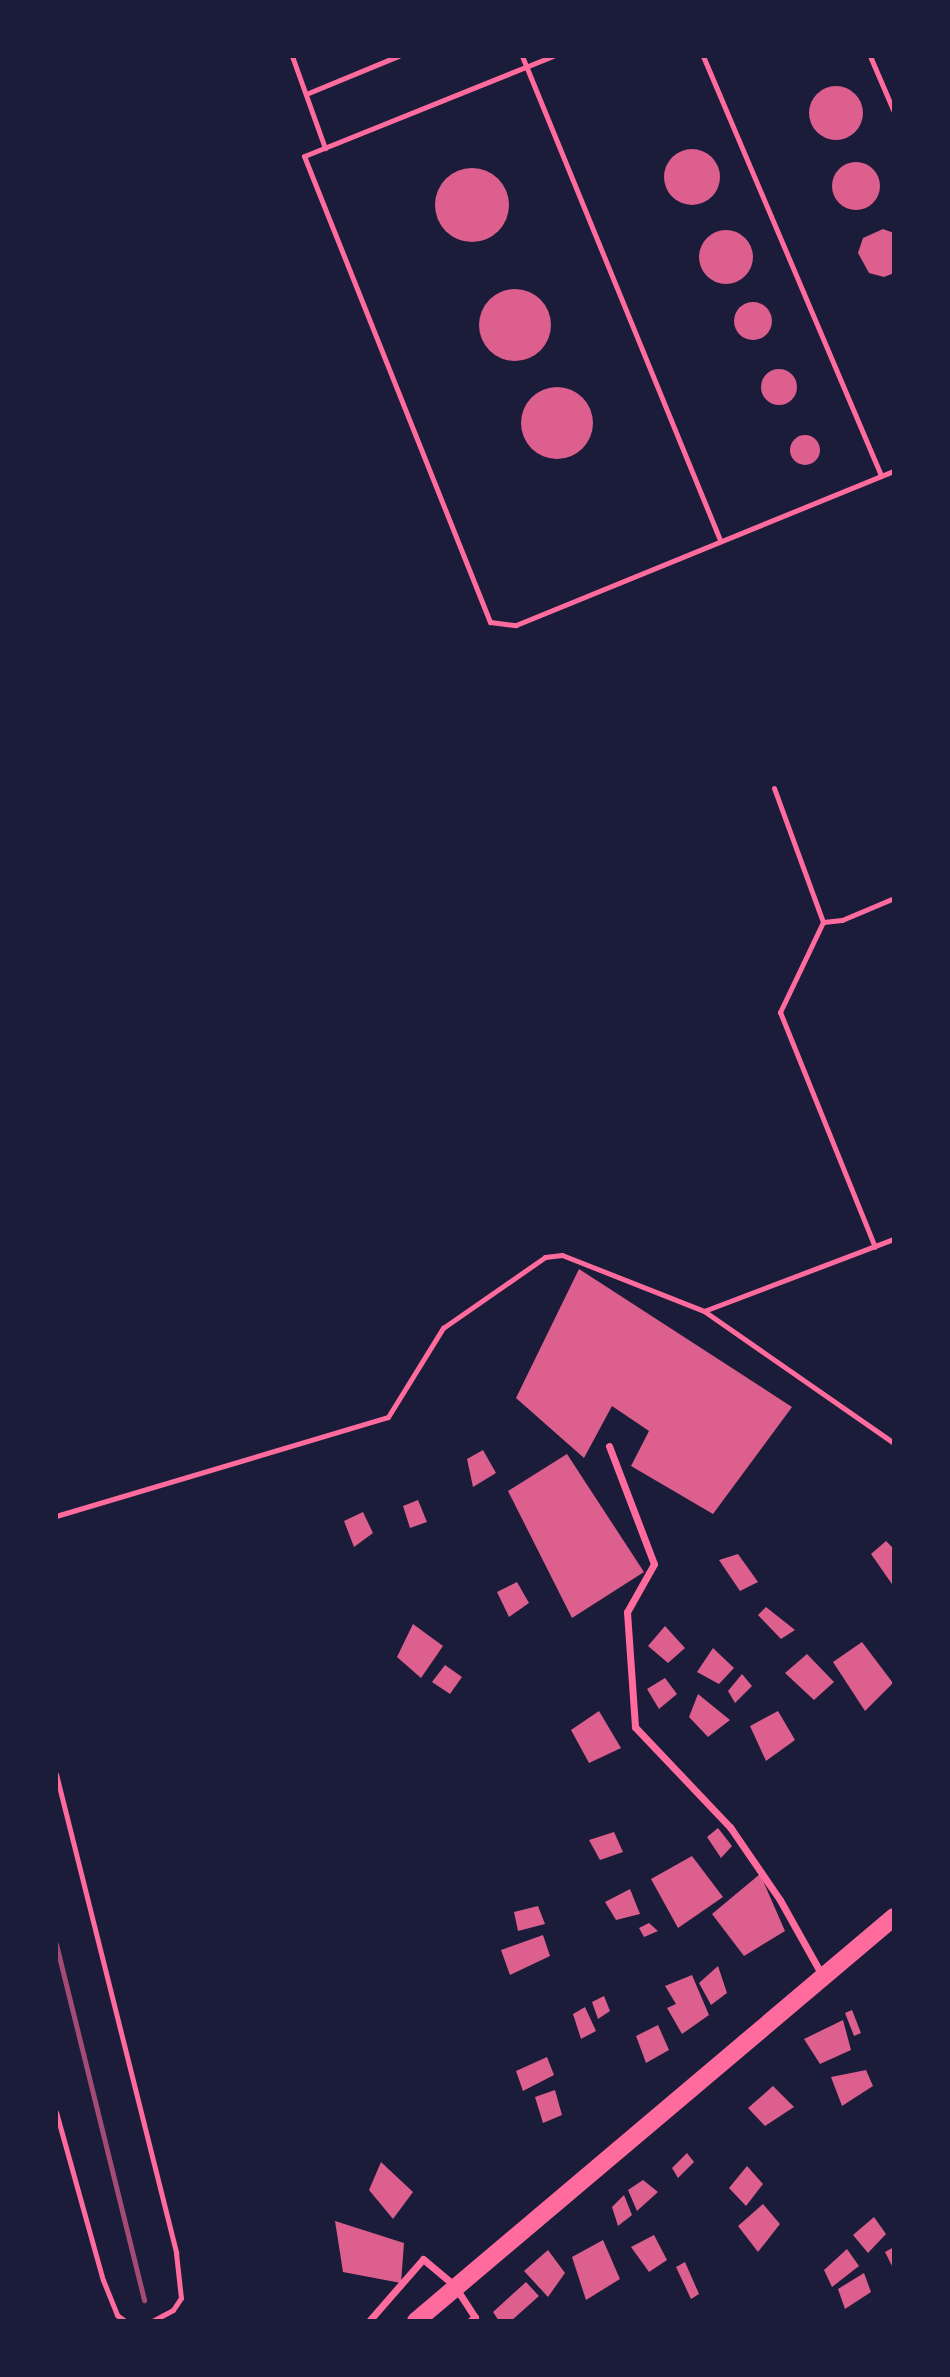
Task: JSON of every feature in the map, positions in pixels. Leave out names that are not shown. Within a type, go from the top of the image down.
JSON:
[{"type":"main road","points":[[416,2321],[454,2285],[894,1917]]},
{"type":"street","points":[[610,1446],[654,1564],[627,1612],[635,1727],[730,1827],[780,1900],[823,1977]]},
{"type":"street","points":[[369,2321],[423,2259],[454,2285],[475,2317],[470,2321]]},
{"type":"lane","points":[[292,56],[325,148]]},
{"type":"lane","points":[[306,94],[398,56]]},
{"type":"lane","points":[[522,56],[720,540]]},
{"type":"lane","points":[[553,56],[304,156],[490,622],[516,625],[894,471]]},
{"type":"lane","points":[[703,56],[881,476]]},
{"type":"lane","points":[[870,56],[894,113]]},
{"type":"lane","points":[[774,788],[823,922],[780,1013],[875,1247]]},
{"type":"lane","points":[[823,922],[842,920],[894,898]]},
{"type":"lane","points":[[704,1311],[894,1239]]},
{"type":"lane","points":[[56,1516],[388,1417],[443,1328],[545,1257],[562,1255],[704,1311],[894,1443]]},
{"type":"lane","points":[[56,1773],[176,2253],[180,2298],[173,2310],[152,2321]]},
{"type":"lane","points":[[56,2112],[103,2280],[117,2315],[125,2321]]},
{"type":"building","points":[[836,86],[855,94],[863,113],[855,132],[836,140],[817,132],[809,113],[817,94]]},
{"type":"building","points":[[687,149],[697,149],[712,157],[718,166],[718,188],[712,197],[697,205],[687,205],[669,193],[664,182],[664,172],[676,154]]},
{"type":"building","points":[[856,162],[865,163],[873,169],[879,177],[879,195],[873,203],[865,209],[856,210],[847,209],[839,203],[833,195],[832,186],[833,177],[839,169],[847,163]]},
{"type":"building","points":[[465,168],[479,168],[493,174],[503,184],[509,205],[503,226],[493,236],[479,242],[465,242],[451,236],[441,226],[435,212],[435,198],[441,184],[451,174]]},
{"type":"building","points":[[883,229],[894,233],[894,273],[884,277],[869,273],[858,253],[863,238]]},
{"type":"building","points":[[731,230],[741,234],[749,242],[753,257],[749,272],[741,280],[721,284],[711,280],[703,272],[699,252],[703,242],[711,234]]},
{"type":"building","points":[[508,289],[522,289],[541,299],[551,318],[551,332],[541,351],[522,361],[508,361],[489,351],[479,332],[479,318],[489,299]]},
{"type":"building","points":[[753,302],[766,308],[772,321],[766,334],[753,340],[740,334],[734,321],[740,308]]},
{"type":"building","points":[[779,369],[791,375],[797,387],[791,399],[779,405],[767,399],[761,387],[767,375]]},
{"type":"building","points":[[557,387],[577,393],[587,403],[593,423],[587,443],[577,453],[557,459],[537,453],[527,443],[521,423],[527,403],[537,393]]},
{"type":"building","points":[[805,435],[816,439],[820,450],[816,461],[805,465],[794,461],[790,450],[794,439]]},
{"type":"building","points":[[579,1269],[792,1407],[713,1514],[631,1466],[649,1431],[612,1406],[584,1458],[516,1398]]},
{"type":"building","points":[[483,1450],[496,1473],[473,1487],[467,1459]]},
{"type":"building","points":[[567,1454],[644,1572],[572,1618],[508,1491]]},
{"type":"building","points":[[418,1500],[427,1522],[410,1528],[403,1506]]},
{"type":"building","points":[[363,1512],[373,1533],[354,1547],[344,1521]]},
{"type":"building","points":[[886,1541],[894,1549],[894,1587],[871,1554]]},
{"type":"building","points":[[738,1554],[758,1582],[740,1591],[719,1560]]},
{"type":"building","points":[[517,1582],[529,1603],[509,1617],[497,1592]]},
{"type":"building","points":[[766,1607],[795,1630],[781,1639],[758,1615]]},
{"type":"building","points":[[413,1624],[443,1646],[421,1678],[397,1657]]},
{"type":"building","points":[[665,1626],[685,1648],[668,1663],[648,1646]]},
{"type":"building","points":[[862,1642],[893,1683],[865,1711],[833,1662]]},
{"type":"building","points":[[713,1648],[734,1668],[719,1684],[697,1672]]},
{"type":"building","points":[[807,1654],[834,1682],[814,1700],[785,1673]]},
{"type":"building","points":[[445,1665],[462,1677],[450,1694],[432,1682]]},
{"type":"building","points":[[742,1674],[752,1686],[735,1703],[728,1691]]},
{"type":"building","points":[[665,1678],[677,1694],[659,1709],[647,1689]]},
{"type":"building","points":[[698,1694],[730,1720],[708,1737],[689,1717]]},
{"type":"building","points":[[599,1711],[621,1748],[589,1763],[571,1730]]},
{"type":"building","points":[[778,1711],[795,1740],[766,1761],[750,1726]]},
{"type":"building","points":[[718,1828],[732,1846],[721,1858],[707,1837]]},
{"type":"building","points":[[614,1832],[623,1852],[600,1860],[589,1840]]},
{"type":"building","points":[[692,1856],[723,1897],[678,1928],[651,1879]]},
{"type":"building","points":[[760,1874],[785,1931],[744,1956],[712,1914]]},
{"type":"building","points":[[630,1889],[640,1914],[616,1920],[605,1902]]},
{"type":"building","points":[[538,1906],[545,1924],[518,1931],[514,1912]]},
{"type":"building","points":[[649,1923],[658,1931],[644,1937],[639,1928]]},
{"type":"building","points":[[543,1935],[550,1956],[510,1975],[501,1950]]},
{"type":"building","points":[[718,1966],[727,1993],[711,2005],[699,1983]]},
{"type":"building","points":[[692,1975],[709,2015],[682,2034],[667,2008],[676,2004],[665,1986]]},
{"type":"building","points":[[604,1996],[610,2011],[598,2019],[592,2002]]},
{"type":"building","points":[[585,2007],[596,2031],[581,2039],[573,2014]]},
{"type":"building","points":[[852,2010],[861,2033],[854,2036],[845,2013]]},
{"type":"building","points":[[843,2020],[851,2050],[820,2064],[804,2039]]},
{"type":"building","points":[[658,2025],[669,2050],[646,2063],[636,2036]]},
{"type":"building","points":[[547,2057],[554,2075],[523,2091],[516,2071]]},
{"type":"building","points":[[866,2070],[873,2086],[842,2106],[831,2077]]},
{"type":"building","points":[[773,2086],[794,2107],[765,2126],[748,2108]]},
{"type":"building","points":[[555,2090],[562,2115],[543,2123],[535,2097]]},
{"type":"building","points":[[687,2153],[694,2162],[678,2178],[672,2168]]},
{"type":"building","points":[[381,2162],[413,2192],[393,2219],[369,2190]]},
{"type":"building","points":[[747,2166],[763,2184],[746,2206],[729,2188]]},
{"type":"building","points":[[643,2180],[658,2192],[637,2211],[628,2190]]},
{"type":"building","points":[[624,2195],[632,2215],[618,2226],[612,2207]]},
{"type":"building","points":[[763,2204],[780,2224],[758,2252],[738,2226]]},
{"type":"building","points":[[874,2217],[886,2234],[868,2253],[853,2235]]},
{"type":"building","points":[[335,2221],[404,2243],[401,2283],[343,2272]]},
{"type":"building","points":[[654,2235],[667,2260],[649,2272],[631,2247]]},
{"type":"building","points":[[603,2240],[620,2279],[586,2300],[572,2257]]},
{"type":"building","points":[[894,2247],[894,2266],[893,2268],[885,2252]]},
{"type":"building","points":[[847,2249],[859,2266],[832,2287],[824,2270]]},
{"type":"building","points":[[548,2250],[565,2273],[548,2297],[524,2271]]},
{"type":"building","points":[[685,2262],[699,2294],[691,2299],[676,2267]]},
{"type":"building","points":[[864,2273],[871,2292],[845,2309],[838,2289]]},
{"type":"building","points":[[526,2282],[539,2296],[511,2321],[499,2321],[493,2312]]},
{"type":"railway","points":[[56,1944],[144,2300]]}]
